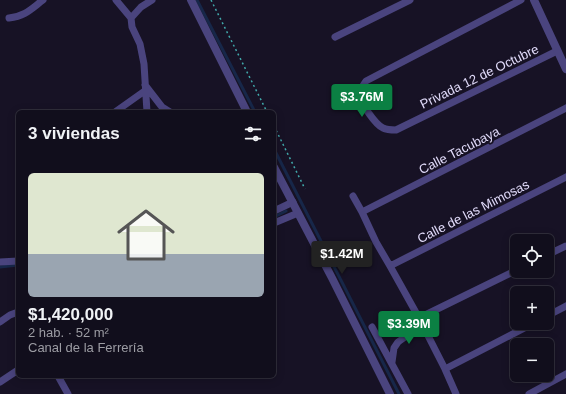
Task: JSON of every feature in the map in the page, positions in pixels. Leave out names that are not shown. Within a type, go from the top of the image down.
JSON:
[{"type":"street","points":[[9,18],[20,17],[26,14],[43,0]]},
{"type":"street","points":[[116,0],[131,18],[132,27],[140,44],[146,87],[147,110]]},
{"type":"street","points":[[131,18],[140,7],[152,0]]},
{"type":"street","points":[[191,0],[246,110]]},
{"type":"street","points":[[335,37],[410,0]]},
{"type":"street","name":"Privada 12 de Octubre","points":[[521,0],[366,81],[361,90],[361,99],[372,117],[382,128],[396,130],[557,51]]},
{"type":"street","points":[[534,0],[565,65]]},
{"type":"street","points":[[117,110],[146,87]]},
{"type":"street","points":[[146,87],[162,107],[167,110]]},
{"type":"street","name":"Calle Tacubaya","points":[[362,212],[566,108]]},
{"type":"street","points":[[276,171],[390,394]]},
{"type":"street","name":"Calle de las Mimosas","points":[[390,266],[566,177]]},
{"type":"street","points":[[353,196],[376,242],[445,369],[456,394]]},
{"type":"street","points":[[276,210],[293,202]]},
{"type":"street","points":[[276,222],[298,213]]},
{"type":"street","points":[[554,252],[566,246]]},
{"type":"street","points":[[0,262],[16,261]]},
{"type":"street","points":[[392,362],[394,348],[398,342],[420,322],[510,274]]},
{"type":"street","points":[[554,312],[566,306]]},
{"type":"street","points":[[0,322],[16,313]]},
{"type":"street","points":[[372,327],[408,394]]},
{"type":"street","points":[[445,369],[520,330]]},
{"type":"street","points":[[0,382],[16,371]]},
{"type":"street","points":[[529,394],[566,374]]},
{"type":"street","points":[[59,378],[68,394]]},
{"type":"path","points":[[211,0],[266,110]]},
{"type":"path","points":[[276,130],[305,189]]},
{"type":"waterway","points":[[197,0],[254,110]]},
{"type":"waterway","points":[[276,153],[399,394]]},
{"type":"waterway","points":[[276,216],[286,211]]},
{"type":"waterway","points":[[0,267],[16,265]]}]
